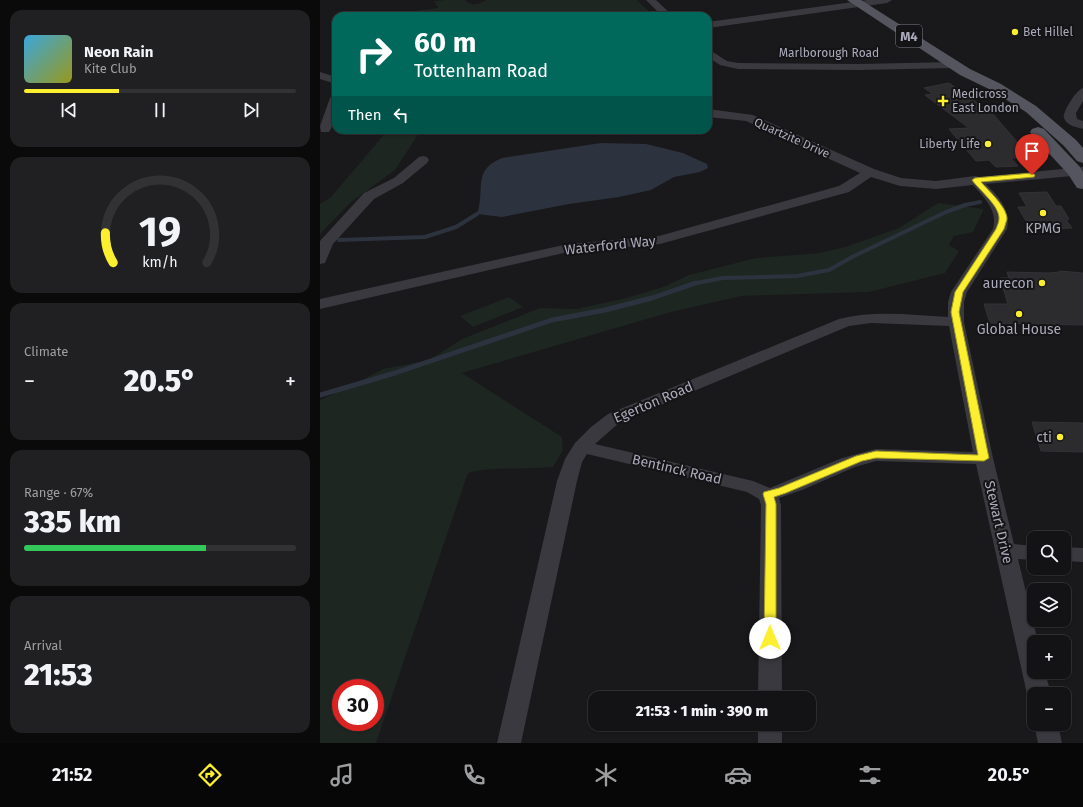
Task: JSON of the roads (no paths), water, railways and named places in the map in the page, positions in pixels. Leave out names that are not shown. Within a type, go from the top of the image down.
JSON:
[{"type":"main road","name":"M4","points":[[856,2],[959,68],[996,87],[1031,109],[1070,143],[1083,158]]},
{"type":"main road","name":"M4","points":[[959,68],[983,89],[1025,120],[1080,176]]},
{"type":"street","points":[[651,0],[664,12]]},
{"type":"street","points":[[712,24],[856,2],[887,0]]},
{"type":"street","name":"Marlborough Road","points":[[712,55],[724,63],[738,66],[959,68]]},
{"type":"street","points":[[320,75],[332,80]]},
{"type":"street","points":[[1083,91],[1070,113],[1070,118],[1073,122],[1083,125]]},
{"type":"street","points":[[325,129],[332,109]]},
{"type":"street","name":"Quartzite Drive","points":[[712,113],[749,118],[871,173],[894,181],[912,184],[936,185],[975,180],[1080,176]]},
{"type":"street","points":[[320,260],[326,243],[369,196],[389,186],[409,173],[423,160]]},
{"type":"street","name":"Waterford Way","points":[[320,304],[568,248],[660,240],[844,189],[871,173]]},
{"type":"street","name":"Stewart Drive","points":[[975,180],[994,201],[1001,211],[1003,218],[1000,229],[959,292],[956,302],[956,322],[984,458],[1037,687]]},
{"type":"street","name":"Egerton Road","points":[[509,743],[567,481],[574,460],[603,426],[614,418],[845,322],[856,319],[871,319],[956,322]]},
{"type":"street","name":"Bentinck Road","points":[[584,447],[754,487],[768,494]]},
{"type":"street","points":[[770,691],[771,504],[768,494],[782,491],[860,458],[876,455],[984,458]]},
{"type":"street","points":[[1006,551],[1027,552]]},
{"type":"street","points":[[1071,554],[1083,555]]},
{"type":"street","points":[[770,731],[770,743]]},
{"type":"street","points":[[1047,731],[1050,743]]},
{"type":"water","points":[[601,143],[646,144],[683,153],[707,164],[708,168],[700,172],[674,177],[651,190],[619,197],[569,204],[502,217],[477,214],[483,175],[492,163],[502,158]]},
{"type":"waterway","points":[[696,283],[723,278],[797,276],[829,270],[852,257],[946,212],[965,205],[980,202]]},
{"type":"waterway","points":[[339,240],[425,237],[456,227],[477,214]]},
{"type":"waterway","points":[[320,395],[395,373],[552,320],[605,310],[652,298],[696,283]]},
{"type":"waterway","points":[[691,284],[696,283]]},
{"type":"place","name":"Bet Hillel","points":[[1015,32]]},
{"type":"place","name":"Medicross East London","points":[[943,101]]},
{"type":"place","name":"Liberty Life","points":[[988,144]]},
{"type":"place","name":"KPMG","points":[[1043,213]]},
{"type":"place","name":"aurecon","points":[[1042,283]]},
{"type":"place","name":"Global House","points":[[1019,314]]},
{"type":"place","name":"cti","points":[[1060,437]]}]
